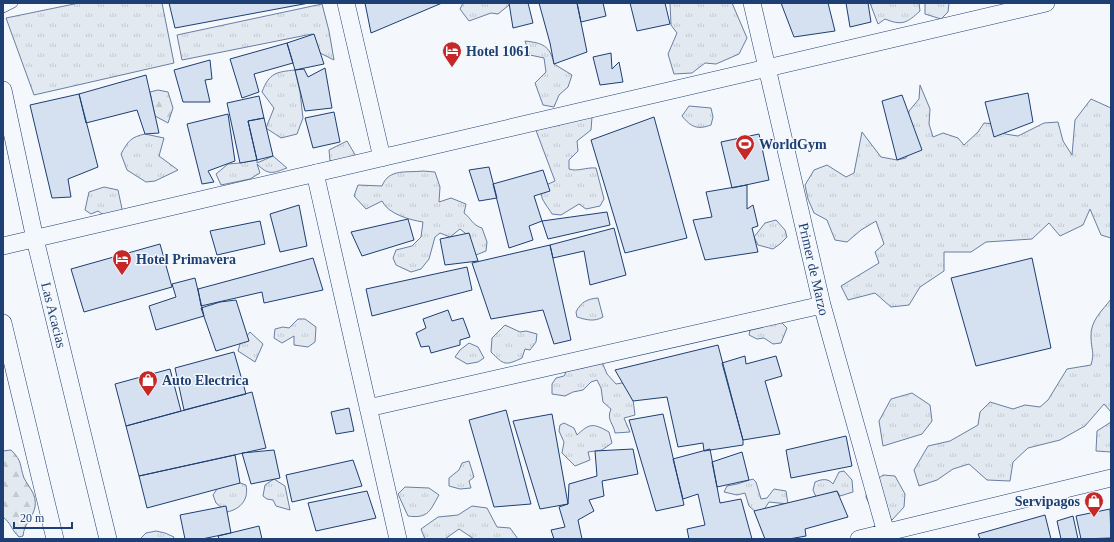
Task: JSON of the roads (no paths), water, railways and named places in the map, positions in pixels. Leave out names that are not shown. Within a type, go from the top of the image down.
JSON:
[{"type":"street","points":[[346,3],[382,158]]},
{"type":"street","name":"Primer de Marzo","points":[[752,3],[822,305],[886,533]]},
{"type":"street","points":[[3,246],[1046,3]]},
{"type":"street","name":"Las Acacias","points":[[3,90],[35,239],[108,539]]},
{"type":"street","points":[[315,173],[398,539]]},
{"type":"street","points":[[368,408],[822,305]]},
{"type":"street","points":[[3,323],[55,539]]},
{"type":"street","points":[[859,539],[1111,478]]},
{"type":"lane","points":[[3,8],[13,3]]},
{"type":"place","name":"Hotel 1061","points":[[452,68]]},
{"type":"place","name":"WorldGym","points":[[745,161]]},
{"type":"place","name":"Hotel Primavera","points":[[122,276]]},
{"type":"place","name":"Auto Electrica","points":[[148,397]]},
{"type":"place","name":"Servipagos","points":[[1094,518]]}]
